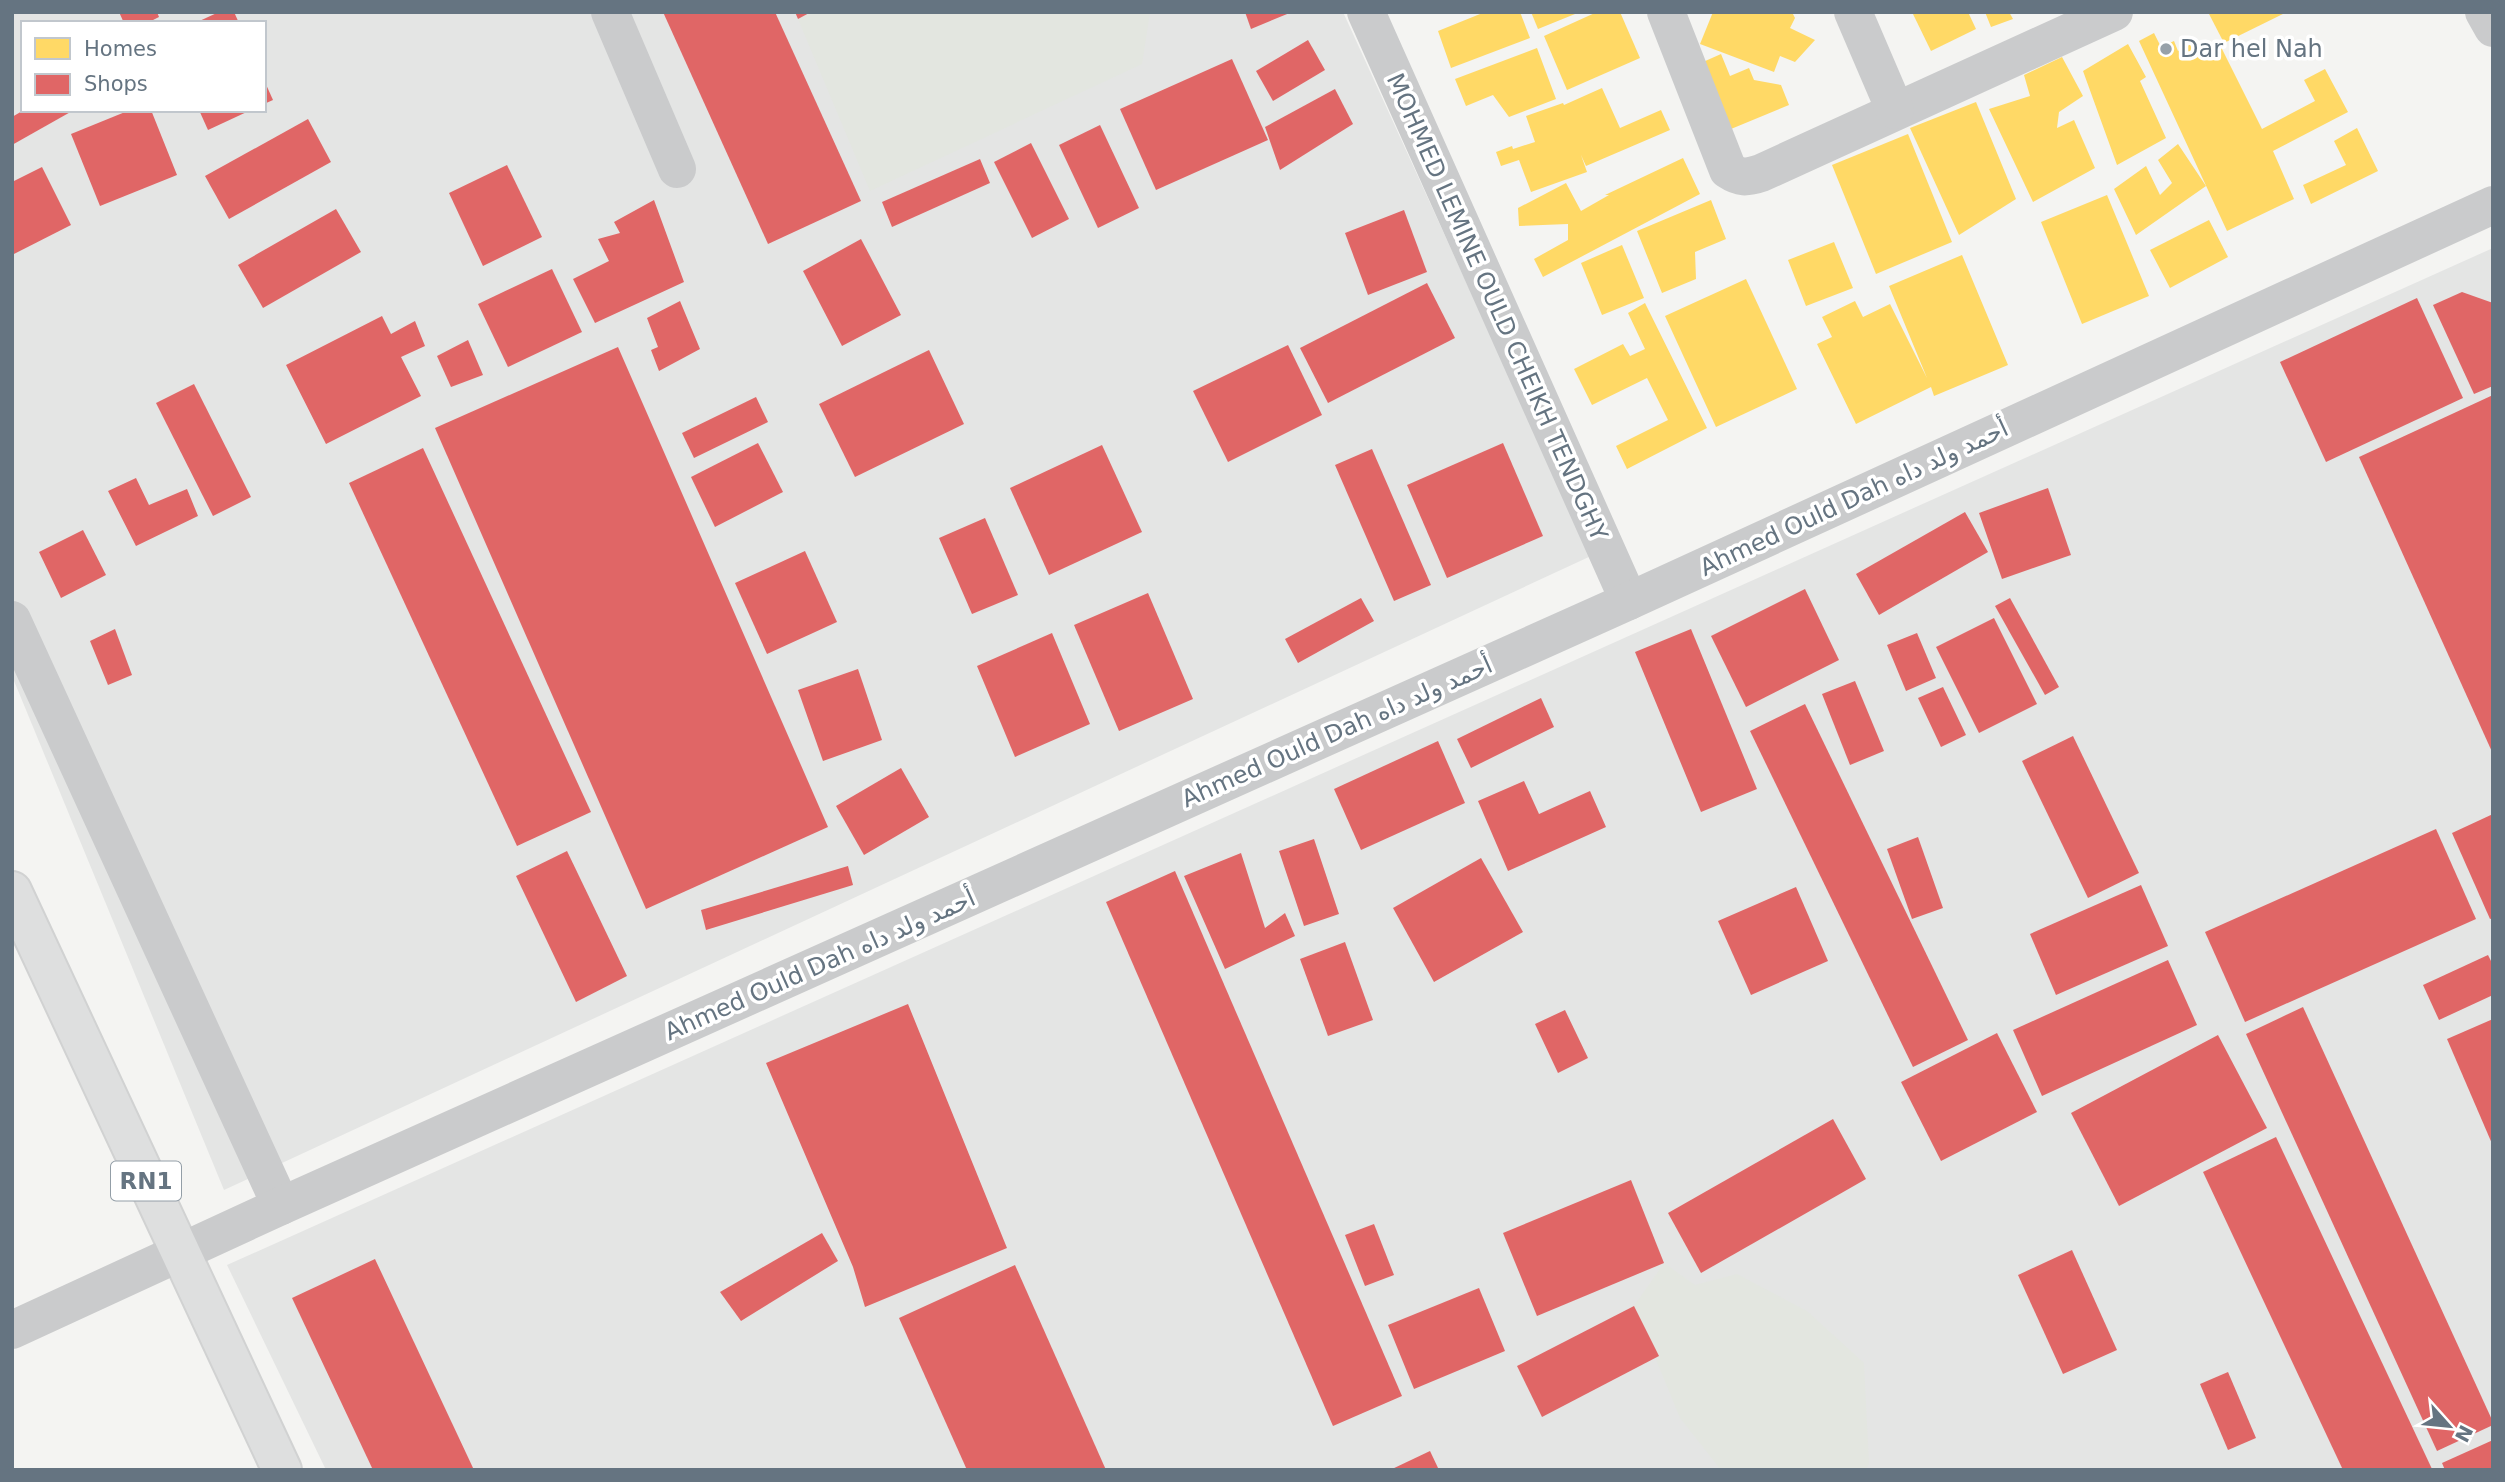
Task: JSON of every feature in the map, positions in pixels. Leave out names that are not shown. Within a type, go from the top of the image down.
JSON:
[{"type":"highway","name":"RN1","points":[[12,891],[282,1470]]},
{"type":"street","points":[[610,12],[677,169]]},
{"type":"street","name":"MOHMED LEMINE OULD CHEIKH TENDGHY","points":[[1366,12],[1629,601]]},
{"type":"street","points":[[1666,12],[1728,170],[1739,177],[1761,173],[2114,12]]},
{"type":"street","points":[[1853,12],[1895,110]]},
{"type":"street","points":[[2484,12],[2493,28]]},
{"type":"street","name":"Ahmed Ould Dah أحمد ولد داه","points":[[12,1330],[281,1206],[1629,601],[2493,205]]},
{"type":"street","points":[[12,620],[281,1206]]},
{"type":"shaded area","points":[[12,12],[1343,12],[1591,556],[224,1190],[12,676]]},
{"type":"shaded area","points":[[811,12],[1150,12],[1142,64],[870,191],[798,19]]},
{"type":"shaded area","points":[[2493,248],[2493,1470],[326,1470],[227,1265]]},
{"type":"shaded area","points":[[1664,1263],[1695,1285],[1737,1274],[1807,1311],[1864,1363],[1869,1463],[1866,1470],[1721,1470],[1680,1418],[1634,1306]]},
{"type":"building: Homes","points":[[1485,12],[1520,12],[1530,38],[1451,68],[1438,31]]},
{"type":"building: Homes","points":[[1531,12],[1580,12],[1538,29]]},
{"type":"building: Homes","points":[[1597,12],[1620,12],[1640,58],[1567,90],[1544,36]]},
{"type":"building: Homes","points":[[1713,12],[1792,12],[1795,18],[1790,28],[1815,40],[1795,62],[1780,56],[1774,72],[1700,44]]},
{"type":"building: Homes","points":[[1912,12],[1968,12],[1976,29],[1931,51]]},
{"type":"building: Homes","points":[[1985,12],[2009,12],[2013,19],[1991,27]]},
{"type":"building: Homes","points":[[2208,12],[2287,12],[2224,43]]},
{"type":"building: Homes","points":[[2154,33],[2161,47],[2174,41],[2178,51],[2193,43],[2197,51],[2218,41],[2262,129],[2315,101],[2304,80],[2325,69],[2348,112],[2273,151],[2294,199],[2227,231],[2139,41]]},
{"type":"building: Homes","points":[[2128,44],[2146,77],[2140,81],[2166,138],[2117,165],[2083,71]]},
{"type":"building: Homes","points":[[1537,48],[1556,99],[1509,117],[1493,95],[1466,106],[1455,79]]},
{"type":"building: Homes","points":[[1721,54],[1730,76],[1749,68],[1754,80],[1781,85],[1789,105],[1731,129],[1703,62]]},
{"type":"building: Homes","points":[[2062,57],[2083,96],[2059,112],[2057,128],[2074,120],[2095,168],[2033,202],[1989,109],[2030,96],[2024,75]]},
{"type":"building: Homes","points":[[1602,88],[1620,128],[1661,110],[1670,130],[1586,166],[1581,155],[1587,172],[1531,192],[1519,160],[1501,166],[1496,152],[1535,142],[1526,116],[1563,103],[1564,105]]},
{"type":"building: Homes","points":[[1976,102],[2016,199],[1959,235],[1910,128]]},
{"type":"building: Homes","points":[[2357,128],[2378,171],[2311,204],[2303,185],[2346,165],[2334,141]]},
{"type":"building: Homes","points":[[1908,134],[1952,242],[1876,274],[1832,165]]},
{"type":"building: Homes","points":[[2178,144],[2206,186],[2136,235],[2114,189],[2146,166],[2160,195],[2172,183],[2158,160]]},
{"type":"building: Homes","points":[[1683,158],[1700,194],[1543,277],[1534,259],[1568,240],[1568,224],[1519,226],[1518,208],[1566,183],[1581,211],[1609,195],[1605,195]]},
{"type":"building: Homes","points":[[2107,195],[2149,296],[2082,324],[2041,222]]},
{"type":"building: Homes","points":[[1711,200],[1726,239],[1695,252],[1696,279],[1662,293],[1637,231]]},
{"type":"building: Homes","points":[[2209,220],[2228,257],[2170,288],[2150,250]]},
{"type":"building: Homes","points":[[1834,242],[1853,288],[1806,306],[1788,260]]},
{"type":"building: Homes","points":[[1622,245],[1644,298],[1602,315],[1581,263]]},
{"type":"building: Homes","points":[[1962,255],[2008,365],[1934,396],[1931,387],[1856,424],[1817,344],[1832,337],[1822,317],[1855,301],[1863,317],[1890,304],[1927,378],[1889,286]]},
{"type":"building: Homes","points":[[1746,279],[1797,389],[1716,427],[1665,316]]},
{"type":"building: Homes","points":[[1645,303],[1707,428],[1627,469],[1616,446],[1668,420],[1647,378],[1592,405],[1574,369],[1623,344],[1630,356],[1645,349],[1628,313]]},
{"type":"building: Shops","points":[[119,12],[157,12],[159,17],[151,21],[123,21]]},
{"type":"building: Shops","points":[[219,12],[234,12],[238,21],[199,21]]},
{"type":"building: Shops","points":[[663,12],[775,12],[861,201],[768,244]]},
{"type":"building: Shops","points":[[795,12],[811,12],[798,19]]},
{"type":"building: Shops","points":[[1245,12],[1292,12],[1251,29]]},
{"type":"building: Shops","points":[[1308,40],[1325,70],[1273,101],[1256,71]]},
{"type":"building: Shops","points":[[1232,59],[1268,140],[1156,190],[1120,109]]},
{"type":"building: Shops","points":[[266,84],[273,100],[266,103]]},
{"type":"building: Shops","points":[[1335,89],[1353,124],[1280,170],[1265,127]]},
{"type":"building: Shops","points":[[21,112],[70,112],[12,145],[12,117]]},
{"type":"building: Shops","points":[[125,112],[152,112],[177,175],[100,206],[71,134]]},
{"type":"building: Shops","points":[[200,112],[247,112],[208,130]]},
{"type":"building: Shops","points":[[308,119],[331,162],[229,219],[205,176]]},
{"type":"building: Shops","points":[[1100,125],[1139,208],[1098,228],[1059,145]]},
{"type":"building: Shops","points":[[1031,143],[1069,219],[1032,238],[994,162]]},
{"type":"building: Shops","points":[[980,159],[990,183],[892,227],[882,202]]},
{"type":"building: Shops","points":[[507,165],[542,237],[483,266],[449,193]]},
{"type":"building: Shops","points":[[42,167],[71,225],[12,255],[12,182]]},
{"type":"building: Shops","points":[[654,200],[684,282],[595,323],[573,279],[609,261],[598,239],[620,233],[614,222]]},
{"type":"building: Shops","points":[[336,209],[361,252],[263,308],[238,265]]},
{"type":"building: Shops","points":[[1404,210],[1427,272],[1368,295],[1345,233]]},
{"type":"building: Shops","points":[[861,239],[901,315],[842,346],[803,271]]},
{"type":"building: Shops","points":[[552,269],[582,332],[508,367],[478,304]]},
{"type":"building: Shops","points":[[1427,283],[1455,338],[1328,403],[1300,348]]},
{"type":"building: Shops","points":[[2462,292],[2493,303],[2493,386],[2474,394],[2433,305]]},
{"type":"building: Shops","points":[[2417,298],[2463,398],[2326,462],[2280,362]]},
{"type":"building: Shops","points":[[680,301],[700,349],[659,371],[651,350],[658,347],[647,318]]},
{"type":"building: Shops","points":[[382,316],[391,334],[415,321],[425,346],[401,357],[421,396],[326,444],[286,365]]},
{"type":"building: Shops","points":[[468,340],[483,375],[451,387],[437,356]]},
{"type":"building: Shops","points":[[1288,345],[1322,415],[1228,462],[1193,391]]},
{"type":"building: Shops","points":[[618,347],[828,827],[646,909],[435,428]]},
{"type":"building: Shops","points":[[929,350],[964,424],[855,477],[819,404]]},
{"type":"building: Shops","points":[[194,384],[251,497],[213,516],[156,403]]},
{"type":"building: Shops","points":[[2493,395],[2493,754],[2359,457]]},
{"type":"building: Shops","points":[[756,397],[768,422],[694,458],[682,433]]},
{"type":"building: Shops","points":[[758,443],[783,492],[715,527],[691,477]]},
{"type":"building: Shops","points":[[1503,443],[1543,536],[1447,578],[1407,485]]},
{"type":"building: Shops","points":[[1102,445],[1142,532],[1049,575],[1010,488]]},
{"type":"building: Shops","points":[[423,448],[591,812],[517,846],[349,483]]},
{"type":"building: Shops","points":[[1372,449],[1431,585],[1394,601],[1335,465]]},
{"type":"building: Shops","points":[[136,478],[149,505],[187,489],[198,516],[136,546],[108,491]]},
{"type":"building: Shops","points":[[2048,488],[2071,555],[2002,579],[1979,513]]},
{"type":"building: Shops","points":[[1965,512],[1988,552],[1879,615],[1856,574]]},
{"type":"building: Shops","points":[[985,518],[1018,595],[972,614],[939,538]]},
{"type":"building: Shops","points":[[83,530],[106,575],[61,598],[39,552]]},
{"type":"building: Shops","points":[[805,551],[837,622],[767,654],[735,583]]},
{"type":"building: Shops","points":[[1805,589],[1839,660],[1746,707],[1711,636]]},
{"type":"building: Shops","points":[[1148,593],[1193,699],[1119,731],[1074,625]]},
{"type":"building: Shops","points":[[1361,598],[1374,621],[1298,663],[1285,639]]},
{"type":"building: Shops","points":[[2010,598],[2059,687],[2045,695],[1995,606]]},
{"type":"building: Shops","points":[[1994,618],[2037,704],[1979,733],[1936,647]]},
{"type":"building: Shops","points":[[115,629],[132,675],[108,685],[90,641]]},
{"type":"building: Shops","points":[[1691,629],[1757,789],[1701,812],[1635,652]]},
{"type":"building: Shops","points":[[1052,633],[1090,724],[1015,757],[977,666]]},
{"type":"building: Shops","points":[[1917,633],[1936,678],[1906,691],[1887,645]]},
{"type":"building: Shops","points":[[858,669],[882,740],[823,761],[798,690]]},
{"type":"building: Shops","points":[[1855,681],[1884,751],[1850,765],[1822,694]]},
{"type":"building: Shops","points":[[1943,687],[1966,735],[1941,747],[1918,698]]},
{"type":"building: Shops","points":[[1541,698],[1554,727],[1471,768],[1457,739]]},
{"type":"building: Shops","points":[[1805,704],[1968,1040],[1913,1067],[1750,731]]},
{"type":"building: Shops","points":[[2073,736],[2139,873],[2088,898],[2022,761]]},
{"type":"building: Shops","points":[[1438,741],[1465,803],[1361,850],[1334,789]]},
{"type":"building: Shops","points":[[901,768],[929,817],[864,855],[836,806]]},
{"type":"building: Shops","points":[[1524,781],[1539,814],[1590,791],[1606,827],[1508,871],[1478,801]]},
{"type":"building: Shops","points":[[2493,814],[2493,918],[2490,919],[2452,833]]},
{"type":"building: Shops","points":[[2436,829],[2476,919],[2245,1022],[2205,932]]},
{"type":"building: Shops","points":[[1918,837],[1943,908],[1912,919],[1887,849]]},
{"type":"building: Shops","points":[[1314,839],[1339,914],[1304,926],[1279,851]]},
{"type":"building: Shops","points":[[567,851],[627,976],[576,1002],[516,876]]},
{"type":"building: Shops","points":[[1241,853],[1265,928],[1285,913],[1295,936],[1225,969],[1184,876]]},
{"type":"building: Shops","points":[[1481,858],[1523,932],[1434,982],[1393,908]]},
{"type":"building: Shops","points":[[848,866],[853,885],[706,930],[701,910]]},
{"type":"building: Shops","points":[[1175,871],[1402,1396],[1333,1426],[1106,902]]},
{"type":"building: Shops","points":[[2141,885],[2168,946],[2056,995],[2030,934]]},
{"type":"building: Shops","points":[[1796,887],[1828,961],[1751,995],[1718,921]]},
{"type":"building: Shops","points":[[1345,942],[1373,1020],[1328,1036],[1300,959]]},
{"type":"building: Shops","points":[[2488,955],[2493,965],[2493,995],[2439,1020],[2423,985]]},
{"type":"building: Shops","points":[[2168,960],[2197,1025],[2042,1096],[2013,1030]]},
{"type":"building: Shops","points":[[908,1004],[1007,1248],[865,1307],[853,1267],[766,1063]]},
{"type":"building: Shops","points":[[2303,1007],[2493,1422],[2493,1425],[2437,1451],[2246,1034]]},
{"type":"building: Shops","points":[[1565,1010],[1588,1058],[1558,1073],[1535,1024]]},
{"type":"building: Shops","points":[[2493,1019],[2493,1146],[2447,1039]]},
{"type":"building: Shops","points":[[1997,1033],[2037,1112],[1941,1161],[1901,1082]]},
{"type":"building: Shops","points":[[2218,1035],[2267,1128],[2119,1206],[2071,1113]]},
{"type":"building: Shops","points":[[1833,1119],[1866,1179],[1701,1273],[1668,1213]]},
{"type":"building: Shops","points":[[2276,1137],[2432,1469],[2430,1470],[2343,1470],[2203,1172]]},
{"type":"building: Shops","points":[[1631,1180],[1664,1263],[1537,1316],[1503,1233]]},
{"type":"building: Shops","points":[[1374,1224],[1394,1275],[1365,1286],[1345,1235]]},
{"type":"building: Shops","points":[[822,1233],[838,1261],[741,1321],[720,1292]]},
{"type":"building: Shops","points":[[2072,1250],[2117,1350],[2063,1374],[2018,1275]]},
{"type":"building: Shops","points":[[375,1259],[474,1470],[373,1470],[292,1298]]},
{"type":"building: Shops","points":[[1015,1265],[1106,1470],[967,1470],[899,1318]]},
{"type":"building: Shops","points":[[1479,1288],[1505,1351],[1414,1389],[1388,1325]]},
{"type":"building: Shops","points":[[1634,1306],[1659,1356],[1542,1417],[1517,1366]]},
{"type":"building: Shops","points":[[2228,1372],[2256,1438],[2228,1450],[2200,1384]]},
{"type":"building: Shops","points":[[2493,1440],[2493,1470],[2445,1470],[2442,1463]]},
{"type":"building: Shops","points":[[1430,1451],[1439,1470],[1390,1470]]},
{"type":"place","name":"Dar hel Nah","points":[[2166,49]]}]
